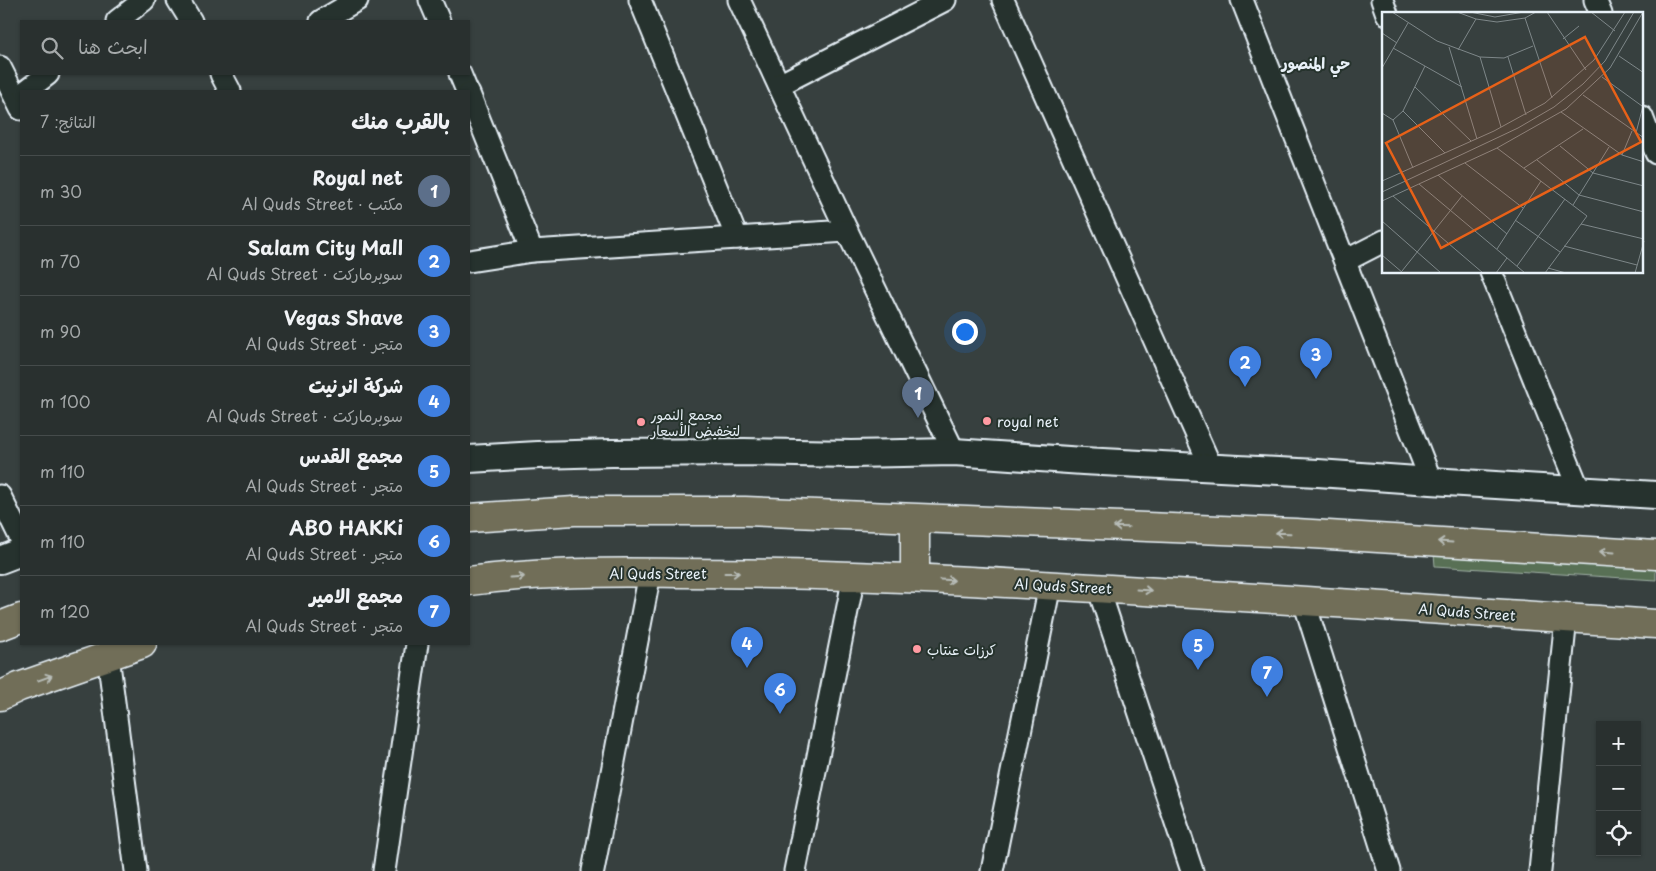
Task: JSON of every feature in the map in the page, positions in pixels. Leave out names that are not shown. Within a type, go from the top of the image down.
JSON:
[{"type":"main road","points":[[470,518],[574,511],[745,511],[1296,533],[1656,556]]},
{"type":"main road","points":[[915,519],[915,578]]},
{"type":"main road","name":"Al Quds Street","points":[[470,581],[570,574],[650,572],[767,573],[915,578],[1098,587],[1656,624]]},
{"type":"main road","points":[[0,626],[20,618]]},
{"type":"main road","points":[[0,696],[139,645]]},
{"type":"street","points":[[118,20],[144,0]]},
{"type":"street","points":[[178,0],[190,20]]},
{"type":"street","points":[[323,20],[357,0]]},
{"type":"street","points":[[430,0],[439,20]]},
{"type":"street","points":[[640,0],[737,238]]},
{"type":"street","points":[[739,0],[847,231],[954,452]]},
{"type":"street","points":[[779,85],[945,0]]},
{"type":"street","points":[[1003,0],[1211,467]]},
{"type":"street","points":[[1242,0],[1431,481]]},
{"type":"street","points":[[1382,0],[1386,12]]},
{"type":"street","points":[[1595,0],[1600,12]]},
{"type":"street","points":[[1,70],[20,97]]},
{"type":"street","points":[[30,90],[47,75]]},
{"type":"street","points":[[460,75],[467,90]]},
{"type":"street","points":[[470,98],[532,251]]},
{"type":"street","points":[[1646,122],[1656,153]]},
{"type":"street","points":[[470,261],[532,251],[847,231]]},
{"type":"street","points":[[1345,261],[1382,241]]},
{"type":"street","points":[[1492,274],[1578,490]]},
{"type":"street","points":[[470,459],[538,455],[744,452],[851,454],[954,452],[1656,495]]},
{"type":"street","points":[[0,496],[20,537]]},
{"type":"street","points":[[0,560],[20,552]]},
{"type":"street","points":[[593,871],[650,572]]},
{"type":"street","points":[[795,871],[854,576]]},
{"type":"street","points":[[992,871],[1050,585]]},
{"type":"street","points":[[1098,587],[1192,871]]},
{"type":"street","points":[[1304,601],[1389,871]]},
{"type":"street","points":[[1540,871],[1566,618]]},
{"type":"street","points":[[384,871],[417,645]]},
{"type":"street","points":[[108,656],[136,871]]},
{"type":"green space","points":[[1434,554],[1656,566],[1656,580],[1435,566]]},
{"type":"place","name":"Vegas Shave","points":[[1316,379]]},
{"type":"place","name":"Salam City Mall","points":[[1245,387]]},
{"type":"place","name":"Royal net","points":[[918,418]]},
{"type":"place","name":"royal net","points":[[987,421]]},
{"type":"place","name":"مجمع النمور لتخفيض الأسعار","points":[[641,422]]},
{"type":"place","name":"كرزات عنتاب","points":[[917,649]]},
{"type":"place","name":"شركة انرنيت","points":[[747,668]]},
{"type":"place","name":"مجمع القدس","points":[[1198,670]]},
{"type":"place","name":"مجمع الامير","points":[[1267,697]]},
{"type":"place","name":"ABO HAKKi","points":[[780,714]]},
{"type":"district","name":"حي المنصور","points":[[1316,62]]}]
